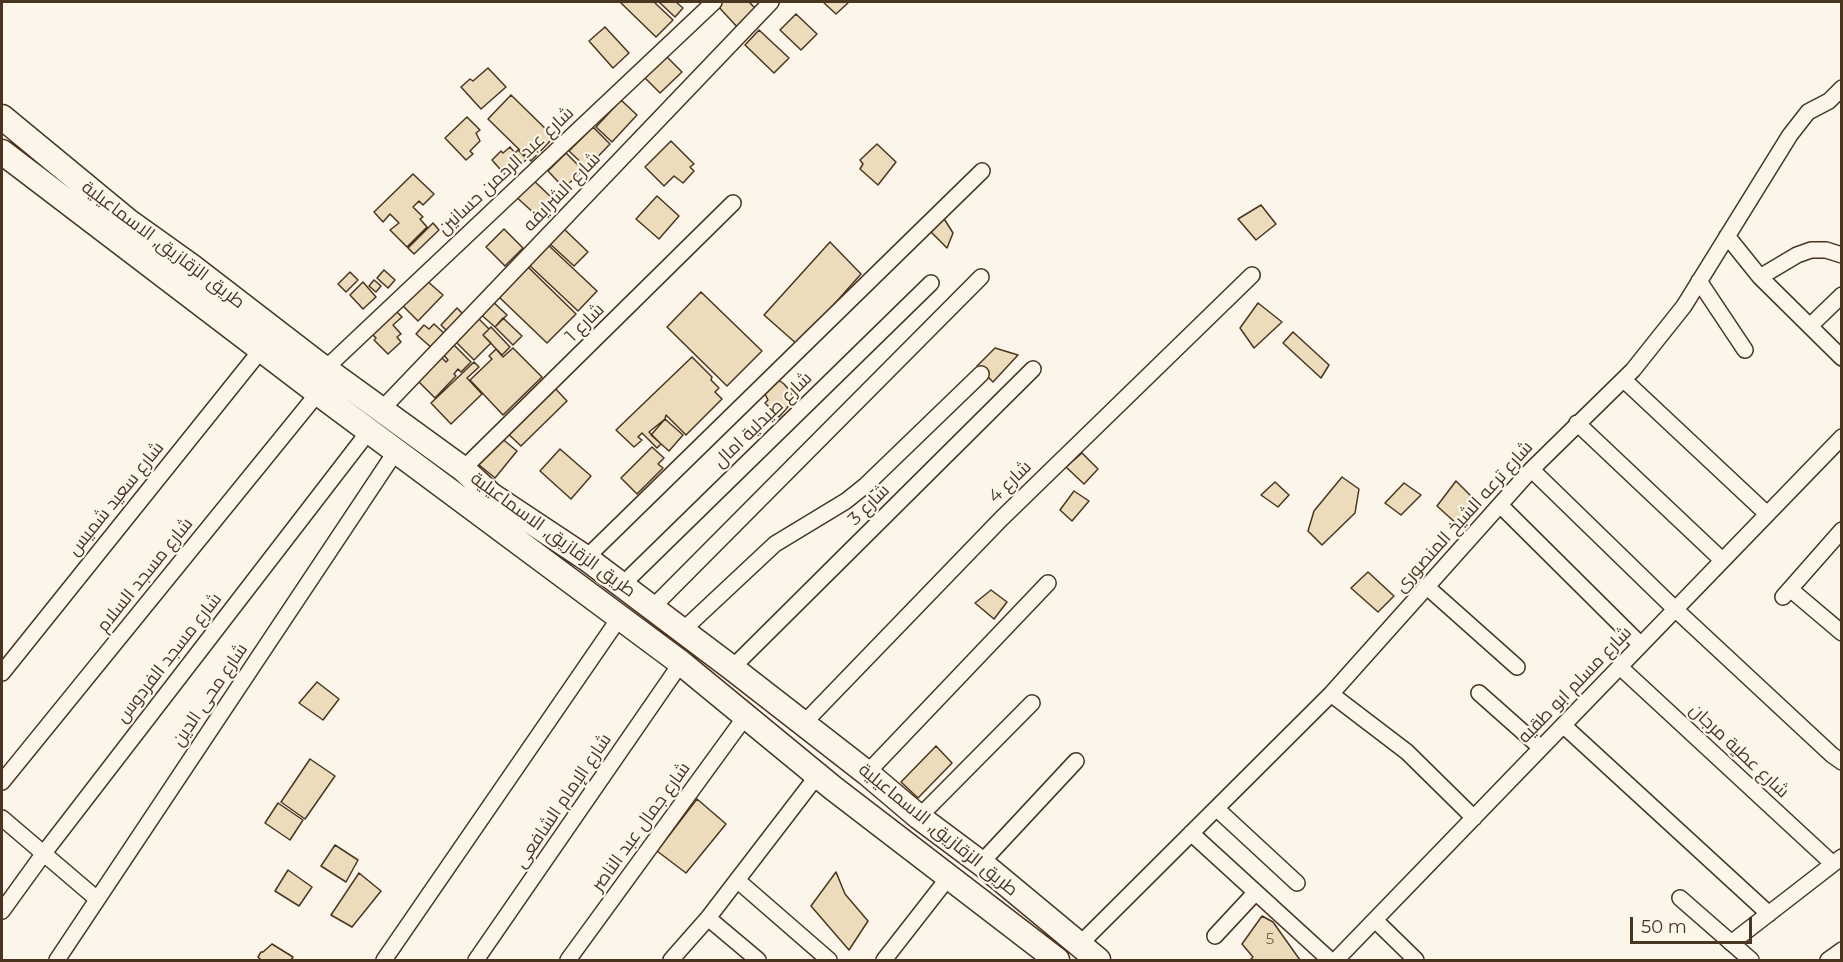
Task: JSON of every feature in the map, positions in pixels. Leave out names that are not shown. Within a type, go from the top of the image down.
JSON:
[{"type":"highway","name":"طريق الزقازيق, الاسماعيلية","points":[[2,117],[11,138],[191,266],[325,369],[463,470],[491,495],[586,558],[732,668],[867,773],[919,817],[981,863],[1098,960]]},
{"type":"highway","name":"طريق الزقازيق, الاسماعيلية","points":[[2,152],[318,393],[681,663],[812,772],[1058,960]]},
{"type":"highway","points":[[752,723],[782,708]]},
{"type":"highway","points":[[812,772],[829,744]]},
{"type":"street","name":"شارع عبد الرحمن حسانين","points":[[325,369],[714,2]]},
{"type":"street","name":"شارع الشرايفه","points":[[381,410],[771,2]]},
{"type":"street","name":"شارع ترعه الشيخ المنصورى","points":[[1079,945],[1331,694],[1532,470],[1577,423],[1624,380],[1658,341],[1684,306],[1790,135],[1808,112],[1829,100],[1842,88]]},
{"type":"street","points":[[586,558],[982,171]]},
{"type":"street","name":"شارع 1","points":[[463,470],[733,203]]},
{"type":"street","points":[[1727,236],[1760,277],[1842,358]]},
{"type":"street","points":[[1760,277],[1797,255],[1811,250],[1826,250],[1842,255]]},
{"type":"street","name":"شارع 4","points":[[803,724],[1001,519],[1252,275]]},
{"type":"street","points":[[652,608],[981,277]]},
{"type":"street","points":[[1700,281],[1745,350]]},
{"type":"street","name":"شارع صيدلية امال","points":[[622,585],[931,283]]},
{"type":"street","points":[[1810,326],[1842,295]]},
{"type":"street","name":"شارع سعيد شميس","points":[[2,673],[261,350]]},
{"type":"street","name":"شارع 3","points":[[732,668],[1033,369]]},
{"type":"street","points":[[682,631],[775,544],[846,501],[866,485],[981,374]]},
{"type":"street","points":[[1624,380],[1767,514]]},
{"type":"street","name":"شارع مسجد السلام","points":[[2,782],[318,393]]},
{"type":"street","points":[[1577,423],[1722,560]]},
{"type":"street","name":"شارع مسجد الفردوس","points":[[2,911],[44,853],[369,431]]},
{"type":"street","name":"شارع مسلم ابو طقيه","points":[[1336,960],[1842,437]]},
{"type":"street","name":"شارع محى الدين","points":[[57,960],[396,451]]},
{"type":"street","points":[[1532,470],[1675,609],[1842,762]]},
{"type":"street","points":[[1500,505],[1641,645]]},
{"type":"street","points":[[1842,530],[1786,593],[1842,633]]},
{"type":"street","points":[[867,773],[1048,583]]},
{"type":"street","points":[[1426,586],[1517,667]]},
{"type":"street","points":[[384,960],[620,617]]},
{"type":"street","name":"شارع الإمام الشافعى","points":[[476,960],[681,663]]},
{"type":"street","name":"شارع عطية مرجان","points":[[1620,667],[1837,860]]},
{"type":"street","points":[[1479,693],[1541,748]]},
{"type":"street","points":[[1331,694],[1407,752],[1474,818]]},
{"type":"street","points":[[919,817],[1032,703]]},
{"type":"street","name":"شارع جمال عبد الناصر","points":[[568,960],[752,723]]},
{"type":"street","points":[[1563,725],[1769,914]]},
{"type":"street","points":[[981,863],[1076,761]]},
{"type":"street","points":[[671,960],[708,918],[737,880],[812,772]]},
{"type":"street","points":[[1216,809],[1297,883]]},
{"type":"street","points":[[2,818],[97,899]]},
{"type":"street","points":[[1191,834],[1330,960]]},
{"type":"street","points":[[1731,943],[1837,860]]},
{"type":"street","points":[[884,960],[948,878]]},
{"type":"street","points":[[737,880],[829,960]]},
{"type":"street","points":[[1215,936],[1256,893]]},
{"type":"street","points":[[1680,898],[1751,960]]},
{"type":"street","points":[[708,918],[758,960]]},
{"type":"street","points":[[1375,920],[1416,960]]},
{"type":"street","points":[[1828,960],[1842,950]]},
{"type":"building","points":[[622,2],[654,2],[673,20],[656,37]]},
{"type":"building","points":[[659,2],[676,2],[683,8],[675,17]]},
{"type":"building","points":[[716,2],[749,2],[758,11],[739,29]]},
{"type":"building","points":[[823,2],[849,2],[836,14]]},
{"type":"building","points":[[796,14],[817,34],[801,50],[780,30]]},
{"type":"building","points":[[605,27],[629,53],[613,68],[589,41]]},
{"type":"building","points":[[759,30],[789,58],[774,73],[745,45]]},
{"type":"building","points":[[664,54],[682,72],[660,93],[642,75]]},
{"type":"building","points":[[488,68],[506,87],[481,109],[461,87],[470,79],[473,81]]},
{"type":"building","points":[[511,95],[554,137],[531,161],[488,119]]},
{"type":"building","points":[[621,100],[637,115],[612,142],[596,127]]},
{"type":"building","points":[[467,117],[480,130],[476,133],[480,141],[470,151],[473,154],[466,160],[445,138]]},
{"type":"building","points":[[593,127],[610,144],[587,168],[569,151]]},
{"type":"building","points":[[671,141],[694,164],[690,167],[694,171],[683,183],[674,176],[664,186],[645,167]]},
{"type":"building","points":[[877,144],[896,162],[878,185],[860,169],[863,164],[860,160]]},
{"type":"building","points":[[510,147],[515,153],[518,150],[527,159],[507,177],[492,160],[501,151],[503,153]]},
{"type":"building","points":[[566,153],[583,170],[564,188],[548,171]]},
{"type":"building","points":[[413,174],[434,194],[423,205],[419,201],[413,207],[423,217],[420,219],[427,227],[407,247],[390,230],[399,223],[390,214],[383,222],[374,212]]},
{"type":"building","points":[[530,177],[551,197],[535,214],[514,195]]},
{"type":"building","points":[[657,196],[679,216],[659,239],[636,219]]},
{"type":"building","points":[[1261,205],[1276,224],[1256,240],[1238,219]]},
{"type":"building","points":[[943,217],[953,233],[947,248],[930,231]]},
{"type":"building","points":[[433,223],[439,230],[414,254],[408,248]]},
{"type":"building","points":[[563,228],[588,252],[574,266],[549,243]]},
{"type":"building","points":[[504,229],[523,248],[505,266],[486,247]]},
{"type":"building","points":[[830,242],[861,274],[798,345],[764,315]]},
{"type":"building","points":[[546,243],[597,291],[578,311],[527,263]]},
{"type":"building","points":[[528,267],[576,314],[547,343],[499,297]]},
{"type":"building","points":[[384,270],[395,280],[388,288],[377,278]]},
{"type":"building","points":[[350,272],[358,280],[346,292],[338,284]]},
{"type":"building","points":[[374,280],[381,286],[376,292],[369,286]]},
{"type":"building","points":[[426,280],[443,295],[418,321],[402,305]]},
{"type":"building","points":[[363,282],[376,297],[363,309],[350,295]]},
{"type":"building","points":[[701,292],[762,351],[727,386],[667,327]]},
{"type":"building","points":[[490,299],[507,315],[495,327],[478,312]]},
{"type":"building","points":[[1258,303],[1282,322],[1254,348],[1240,328]]},
{"type":"building","points":[[457,308],[464,315],[447,331],[441,325]]},
{"type":"building","points":[[395,310],[402,317],[393,325],[401,334],[397,337],[401,342],[388,354],[374,340],[376,338],[371,333]]},
{"type":"building","points":[[476,316],[489,329],[483,335],[491,343],[474,360],[453,339]]},
{"type":"building","points":[[503,318],[522,336],[513,345],[495,327]]},
{"type":"building","points":[[434,324],[446,335],[433,349],[416,334],[424,325],[429,329]]},
{"type":"building","points":[[491,327],[510,347],[502,355],[483,335]]},
{"type":"building","points":[[1293,332],[1329,365],[1321,378],[1283,343]]},
{"type":"building","points":[[451,342],[471,362],[461,372],[458,369],[454,374],[456,376],[435,398],[415,378],[438,354],[446,362],[448,360],[441,352]]},
{"type":"building","points":[[513,348],[542,377],[503,415],[470,380],[492,359],[489,356],[496,349],[503,357]]},
{"type":"building","points":[[995,348],[1018,355],[993,382],[977,366]]},
{"type":"building","points":[[692,357],[712,377],[711,380],[719,388],[715,392],[722,399],[686,435],[666,415],[665,419],[649,432],[661,444],[657,448],[642,433],[638,437],[642,440],[634,447],[616,430]]},
{"type":"building","points":[[474,362],[479,367],[467,378],[482,394],[451,424],[431,403]]},
{"type":"building","points":[[777,379],[791,392],[794,400],[779,417],[765,403],[768,400],[765,394]]},
{"type":"building","points":[[551,384],[567,401],[521,446],[504,430]]},
{"type":"building","points":[[665,419],[683,435],[669,451],[651,435]]},
{"type":"building","points":[[500,437],[517,451],[495,478],[478,464]]},
{"type":"building","points":[[652,447],[664,458],[658,464],[663,468],[637,494],[621,478]]},
{"type":"building","points":[[560,449],[591,476],[571,499],[540,471]]},
{"type":"building","points":[[1082,453],[1098,469],[1084,484],[1066,467]]},
{"type":"building","points":[[1342,477],[1359,489],[1355,513],[1322,545],[1308,531],[1314,511]]},
{"type":"building","points":[[1456,481],[1475,500],[1458,525],[1437,506]]},
{"type":"building","points":[[1275,482],[1289,495],[1278,507],[1261,495]]},
{"type":"building","points":[[1404,483],[1421,495],[1401,515],[1385,503]]},
{"type":"building","points":[[1074,491],[1089,501],[1072,521],[1060,510]]},
{"type":"building","points":[[1368,572],[1394,596],[1378,612],[1351,588]]},
{"type":"building","points":[[991,590],[1007,602],[994,619],[975,603]]},
{"type":"building","points":[[317,682],[339,699],[323,720],[299,703]]},
{"type":"building","points":[[936,746],[952,763],[918,798],[901,782]]},
{"type":"building","points":[[310,759],[335,776],[305,819],[281,802]]},
{"type":"building","points":[[697,799],[726,824],[686,873],[657,851]]},
{"type":"building","points":[[278,803],[303,820],[290,840],[265,823]]},
{"type":"building","points":[[335,845],[358,860],[346,882],[321,866]]},
{"type":"building","points":[[288,870],[312,887],[299,906],[275,891]]},
{"type":"building","points":[[836,872],[845,894],[868,921],[849,950],[811,906]]},
{"type":"building","points":[[359,873],[381,891],[352,927],[331,915]]},
{"type":"building","points":[[1262,916],[1273,922],[1300,960],[1250,960],[1253,957],[1242,944]]},
{"type":"building","points":[[272,944],[293,957],[291,960],[261,960],[258,957],[261,952]]}]
